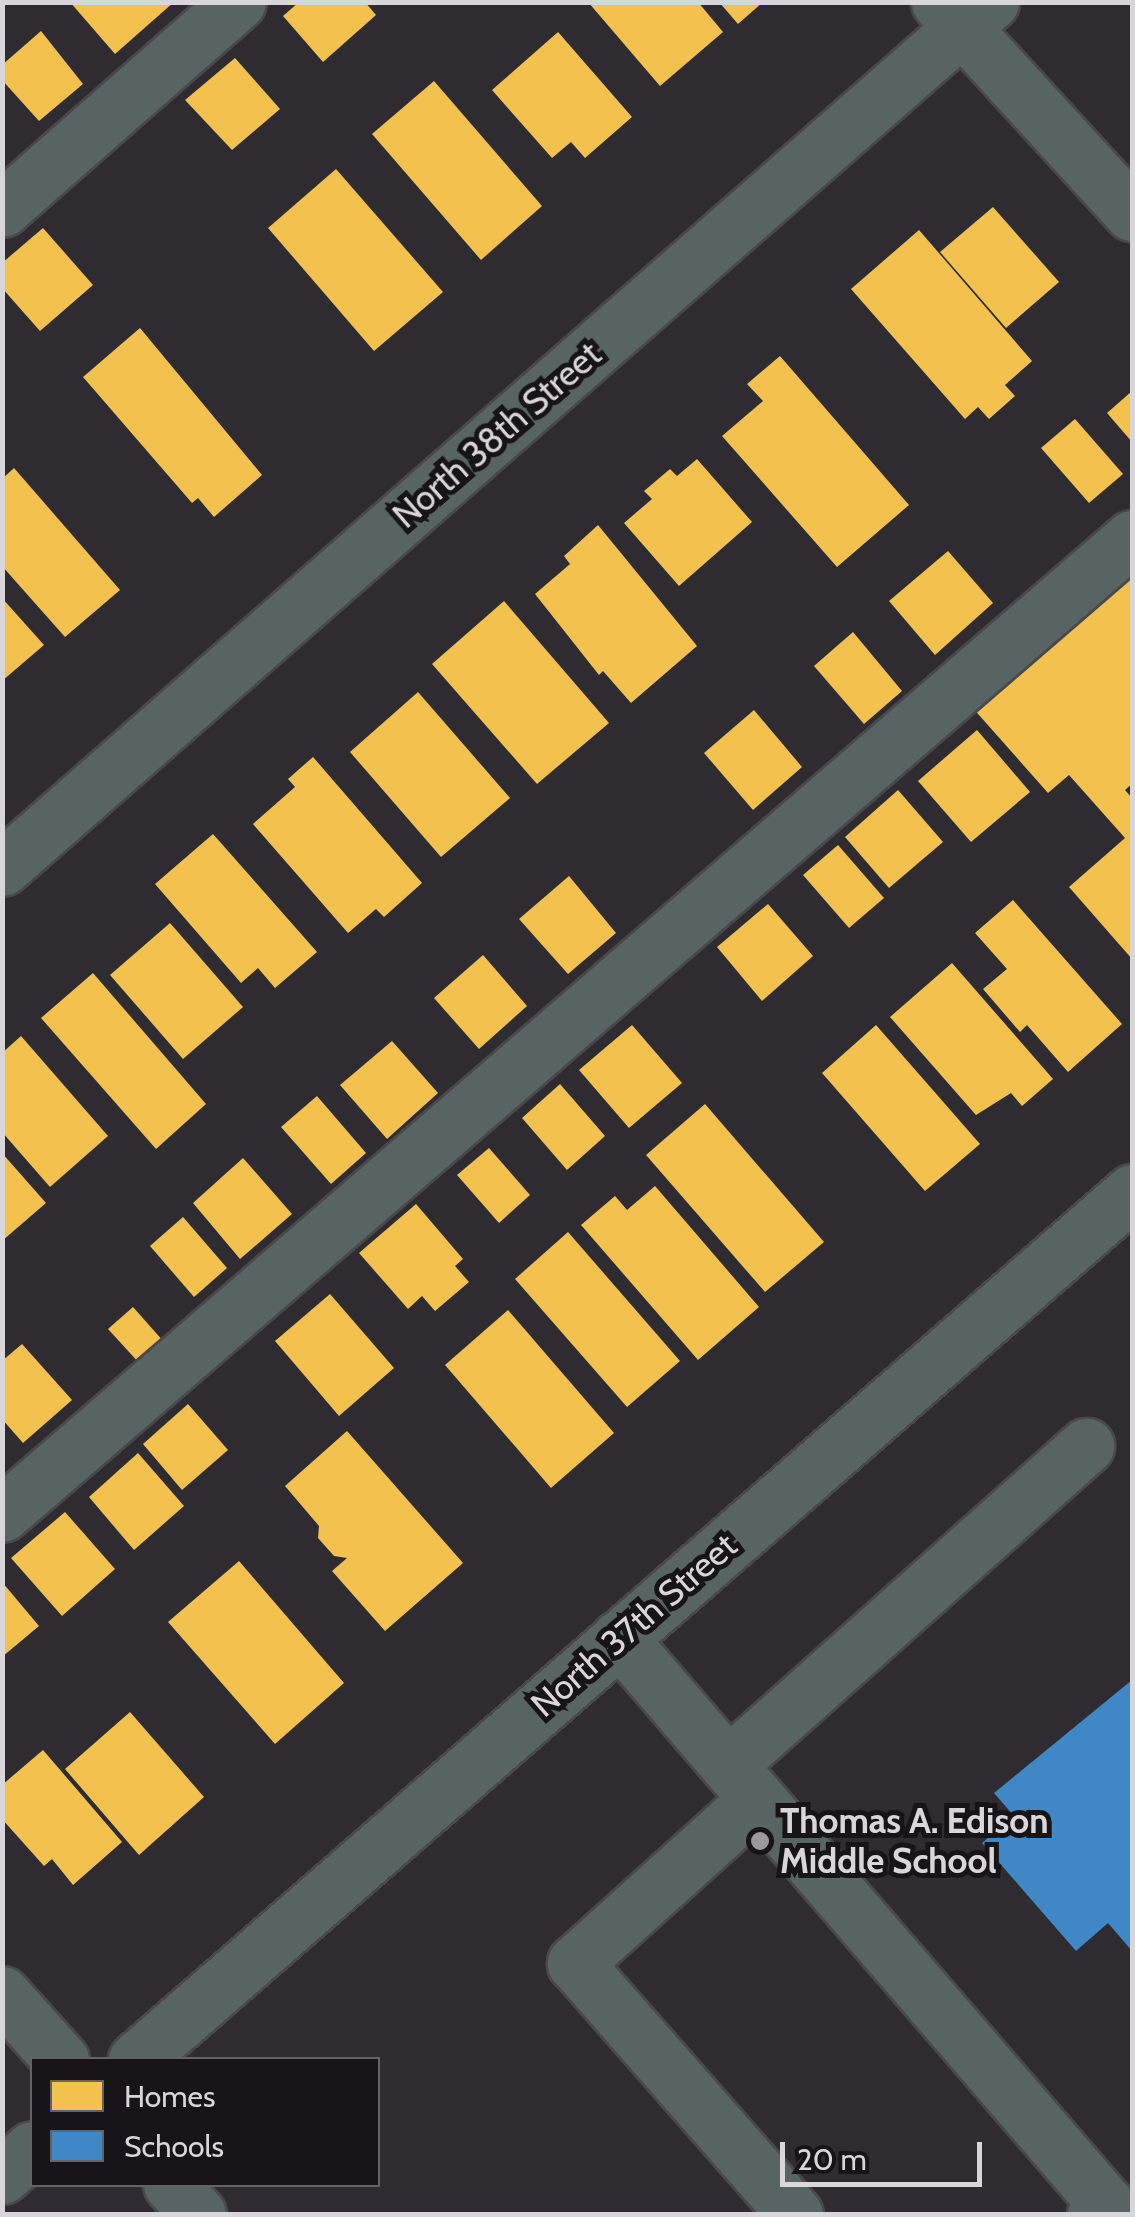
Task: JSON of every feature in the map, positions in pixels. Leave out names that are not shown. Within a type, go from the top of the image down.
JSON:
[{"type":"street","points":[[2,209],[238,2]]},
{"type":"street","points":[[964,11],[1132,213]]},
{"type":"street","name":"North 38th Street","points":[[2,868],[964,11]]},
{"type":"street","points":[[2,1514],[1132,538]]},
{"type":"street","name":"North 37th Street","points":[[139,2057],[1132,1192]]},
{"type":"street","points":[[795,2214],[575,1962],[742,1783],[1086,1446]]},
{"type":"street","points":[[619,1638],[1106,2204],[1094,2214]]},
{"type":"street","points":[[2,1994],[58,2057]]},
{"type":"street","points":[[2,2176],[30,2151]]},
{"type":"street","points":[[175,2187],[198,2214]]},
{"type":"building: Homes","points":[[70,2],[174,2],[115,54]]},
{"type":"building: Homes","points":[[299,2],[365,2],[376,15],[323,62],[283,16]]},
{"type":"building: Homes","points":[[588,2],[698,2],[723,32],[660,86]]},
{"type":"building: Homes","points":[[719,2],[763,2],[738,24]]},
{"type":"building: Homes","points":[[41,31],[83,84],[39,121],[2,80],[2,65]]},
{"type":"building: Homes","points":[[558,32],[632,117],[585,158],[571,142],[552,158],[492,90]]},
{"type":"building: Homes","points":[[235,58],[280,109],[232,150],[185,100]]},
{"type":"building: Homes","points":[[434,81],[542,206],[481,260],[372,134]]},
{"type":"building: Homes","points":[[336,169],[443,292],[374,351],[268,228]]},
{"type":"building: Homes","points":[[993,207],[1059,282],[1006,328],[940,252]]},
{"type":"building: Homes","points":[[43,228],[93,285],[40,331],[2,288],[2,263]]},
{"type":"building: Homes","points":[[919,230],[1032,361],[1005,385],[1015,396],[989,419],[978,407],[965,419],[851,289]]},
{"type":"building: Homes","points":[[140,328],[262,475],[214,517],[198,498],[192,503],[83,377]]},
{"type":"building: Homes","points":[[780,356],[909,505],[837,567],[722,436],[763,401],[747,384]]},
{"type":"building: Homes","points":[[1132,391],[1132,442],[1107,413]]},
{"type":"building: Homes","points":[[1075,419],[1123,474],[1089,503],[1041,448]]},
{"type":"building: Homes","points":[[697,459],[752,522],[679,586],[624,523],[652,499],[644,491],[670,469],[677,476]]},
{"type":"building: Homes","points":[[14,468],[120,590],[65,637],[2,566],[2,479]]},
{"type":"building: Homes","points":[[598,525],[697,646],[631,703],[603,671],[599,675],[535,594],[570,564],[564,556]]},
{"type":"building: Homes","points":[[948,551],[993,603],[935,655],[889,601]]},
{"type":"building: Homes","points":[[1132,565],[1132,784],[1125,790],[1132,798],[1132,959],[1069,887],[1125,838],[1069,775],[1048,793],[971,706]]},
{"type":"building: Homes","points":[[2,598],[44,645],[2,681]]},
{"type":"building: Homes","points":[[504,601],[609,723],[537,784],[432,664]]},
{"type":"building: Homes","points":[[853,632],[902,691],[864,724],[814,666]]},
{"type":"building: Homes","points":[[418,692],[510,798],[441,857],[350,752]]},
{"type":"building: Homes","points":[[754,710],[802,767],[753,810],[704,753]]},
{"type":"building: Homes","points":[[977,730],[1030,792],[971,842],[918,781]]},
{"type":"building: Homes","points":[[313,757],[422,883],[384,917],[376,909],[348,933],[253,824],[295,787],[288,779]]},
{"type":"building: Homes","points":[[898,790],[943,842],[889,888],[845,837]]},
{"type":"building: Homes","points":[[213,834],[317,952],[275,988],[258,968],[241,983],[155,884]]},
{"type":"building: Homes","points":[[838,845],[884,898],[849,928],[803,875]]},
{"type":"building: Homes","points":[[569,876],[616,933],[568,974],[519,919]]},
{"type":"building: Homes","points":[[1013,900],[1122,1024],[1068,1072],[1027,1025],[1020,1032],[983,989],[1007,969],[975,933]]},
{"type":"building: Homes","points":[[768,904],[813,956],[762,1001],[717,947]]},
{"type":"building: Homes","points":[[170,923],[243,1007],[183,1059],[110,975]]},
{"type":"building: Homes","points":[[483,955],[527,1006],[479,1049],[434,998]]},
{"type":"building: Homes","points":[[952,963],[1053,1079],[1022,1106],[1011,1093],[976,1115],[890,1017]]},
{"type":"building: Homes","points":[[93,973],[206,1104],[156,1149],[41,1018]]},
{"type":"building: Homes","points":[[632,1025],[682,1083],[629,1128],[579,1070]]},
{"type":"building: Homes","points":[[876,1025],[980,1144],[925,1191],[822,1073]]},
{"type":"building: Homes","points":[[21,1036],[108,1136],[50,1187],[2,1132],[2,1053]]},
{"type":"building: Homes","points":[[392,1041],[438,1093],[387,1139],[340,1085]]},
{"type":"building: Homes","points":[[560,1084],[605,1136],[567,1170],[522,1118]]},
{"type":"building: Homes","points":[[317,1096],[366,1153],[331,1184],[281,1127]]},
{"type":"building: Homes","points":[[705,1104],[824,1242],[765,1292],[646,1155]]},
{"type":"building: Homes","points":[[489,1148],[530,1195],[499,1223],[457,1175]]},
{"type":"building: Homes","points":[[2,1153],[46,1203],[2,1241]]},
{"type":"building: Homes","points":[[243,1158],[292,1214],[240,1259],[193,1203]]},
{"type":"building: Homes","points":[[655,1186],[759,1307],[698,1360],[581,1225],[615,1196],[627,1210]]},
{"type":"building: Homes","points":[[416,1204],[463,1259],[455,1266],[469,1282],[435,1311],[422,1296],[408,1309],[359,1253]]},
{"type":"building: Homes","points":[[183,1217],[227,1268],[194,1297],[150,1246]]},
{"type":"building: Homes","points":[[568,1232],[680,1361],[627,1407],[515,1279]]},
{"type":"building: Homes","points":[[330,1294],[394,1368],[339,1416],[275,1341]]},
{"type":"building: Homes","points":[[133,1307],[164,1342],[140,1364],[108,1329]]},
{"type":"building: Homes","points":[[508,1310],[614,1433],[551,1488],[445,1365]]},
{"type":"building: Homes","points":[[22,1344],[72,1400],[23,1443],[2,1419],[2,1361]]},
{"type":"building: Homes","points":[[188,1404],[228,1450],[182,1490],[143,1444]]},
{"type":"building: Homes","points":[[347,1431],[463,1563],[385,1631],[332,1571],[347,1558],[334,1556],[318,1538],[319,1526],[285,1486]]},
{"type":"building: Homes","points":[[138,1453],[184,1506],[134,1550],[89,1497]]},
{"type":"building: Homes","points":[[65,1512],[115,1569],[62,1616],[11,1558]]},
{"type":"building: Homes","points":[[239,1561],[344,1683],[275,1744],[168,1622]]},
{"type":"building: Homes","points":[[2,1582],[39,1626],[2,1657]]},
{"type":"building: Homes","points":[[130,1712],[204,1797],[139,1855],[65,1769]]},
{"type":"building: Homes","points":[[43,1750],[122,1842],[73,1885],[52,1859],[44,1866],[2,1819],[2,1785]]},
{"type":"building: Schools","points":[[1132,1680],[1132,1951],[1108,1923],[1076,1951],[982,1843],[1014,1816],[994,1793]]},
{"type":"place","name":"Thomas A. Edison Middle School","points":[[760,1841]]}]
